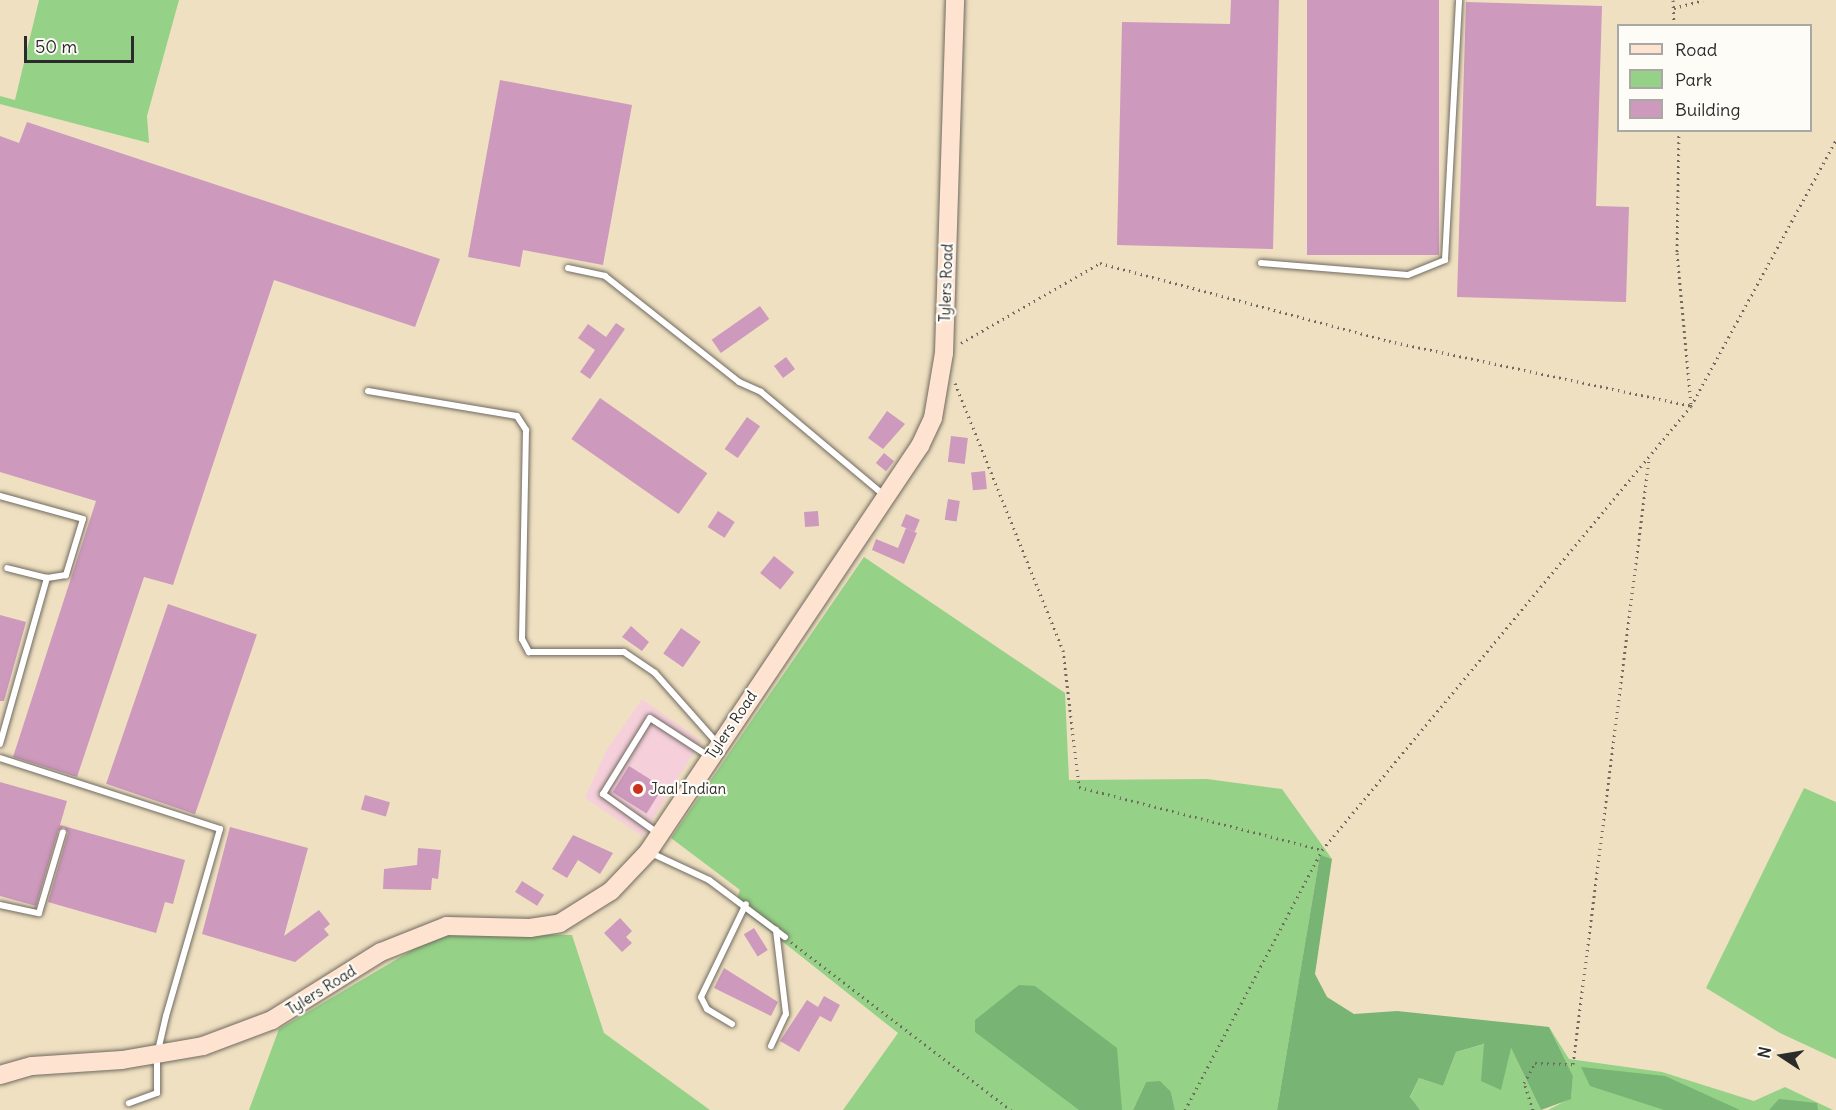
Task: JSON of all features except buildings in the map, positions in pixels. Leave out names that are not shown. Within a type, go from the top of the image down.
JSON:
[{"type":"street","name":"Tylers Road","points":[[0,1075],[32,1066],[157,1055],[272,1020],[381,952],[447,926],[530,928],[560,923],[611,891],[648,852],[886,496],[933,418],[944,353],[955,0]]},
{"type":"lane","points":[[1261,262],[1408,275],[1445,260],[1459,0]]},
{"type":"lane","points":[[568,268],[605,276],[739,382],[761,392],[886,496]]},
{"type":"lane","points":[[368,392],[517,416],[526,430],[522,639],[529,652],[624,652],[655,673],[714,751]]},
{"type":"lane","points":[[0,496],[83,519],[66,575],[46,578],[7,568]]},
{"type":"lane","points":[[0,744],[46,578]]},
{"type":"lane","points":[[659,834],[603,794],[650,718],[714,751]]},
{"type":"lane","points":[[0,758],[220,829],[157,1055],[155,1097],[129,1103]]},
{"type":"lane","points":[[0,905],[39,913],[63,832]]},
{"type":"lane","points":[[648,852],[746,904],[784,937]]},
{"type":"lane","points":[[732,1024],[707,1009],[701,997],[746,904]]},
{"type":"lane","points":[[771,1046],[787,1002],[776,930]]},
{"type":"path","points":[[1673,0],[1674,24]]},
{"type":"path","points":[[1674,8],[1703,0]]},
{"type":"path","points":[[1679,132],[1677,253],[1691,406]]},
{"type":"path","points":[[1185,1110],[1322,850],[1691,406],[1836,140]]},
{"type":"path","points":[[1322,850],[1078,787],[1063,651],[944,353],[1100,263],[1389,341],[1691,406]]},
{"type":"path","points":[[1533,1110],[1524,1083],[1535,1063],[1573,1064],[1649,456]]},
{"type":"path","points":[[784,937],[1011,1110]]},
{"type":"shaded area","points":[[642,699],[701,741],[642,836],[585,798],[606,751]]},
{"type":"green space","points":[[39,0],[179,0],[147,116],[149,143],[0,104],[0,96],[15,100]]},
{"type":"green space","points":[[864,557],[1065,693],[1069,780],[1207,779],[1282,789],[1332,859],[1320,856],[1277,1110],[1175,1110],[1171,1092],[1146,1082],[1133,1110],[843,1110],[898,1033],[735,904],[740,890],[671,838]]},
{"type":"green space","points":[[1804,788],[1836,802],[1836,1059],[1780,1033],[1706,988]]},
{"type":"green space","points":[[1320,855],[1332,859],[1315,974],[1327,997],[1354,1014],[1397,1011],[1549,1027],[1573,1076],[1571,1099],[1541,1110],[1511,1048],[1501,1090],[1481,1081],[1484,1044],[1456,1052],[1443,1086],[1419,1078],[1410,1097],[1420,1110],[1277,1110]]},
{"type":"green space","points":[[572,935],[604,1033],[710,1110],[249,1110],[279,1029],[436,936]]},
{"type":"green space","points":[[1019,985],[1035,986],[1117,1048],[1122,1110],[1079,1110],[975,1032],[975,1020]]},
{"type":"green space","points":[[1549,1027],[1569,1059],[1662,1072],[1754,1101],[1785,1087],[1833,1110],[1548,1110],[1571,1098],[1573,1076]]},
{"type":"green space","points":[[1485,1044],[1511,1048],[1541,1110],[1420,1110],[1410,1098],[1419,1078],[1443,1086],[1456,1052]]},
{"type":"green space","points":[[1581,1067],[1665,1076],[1740,1110],[1664,1110],[1590,1086]]},
{"type":"green space","points":[[1160,1081],[1171,1092],[1175,1110],[1133,1110],[1146,1082]]},
{"type":"green space","points":[[1779,1099],[1817,1103],[1818,1110],[1769,1110]]},
{"type":"place","name":"Jaal Indian","points":[[638,789]]}]
